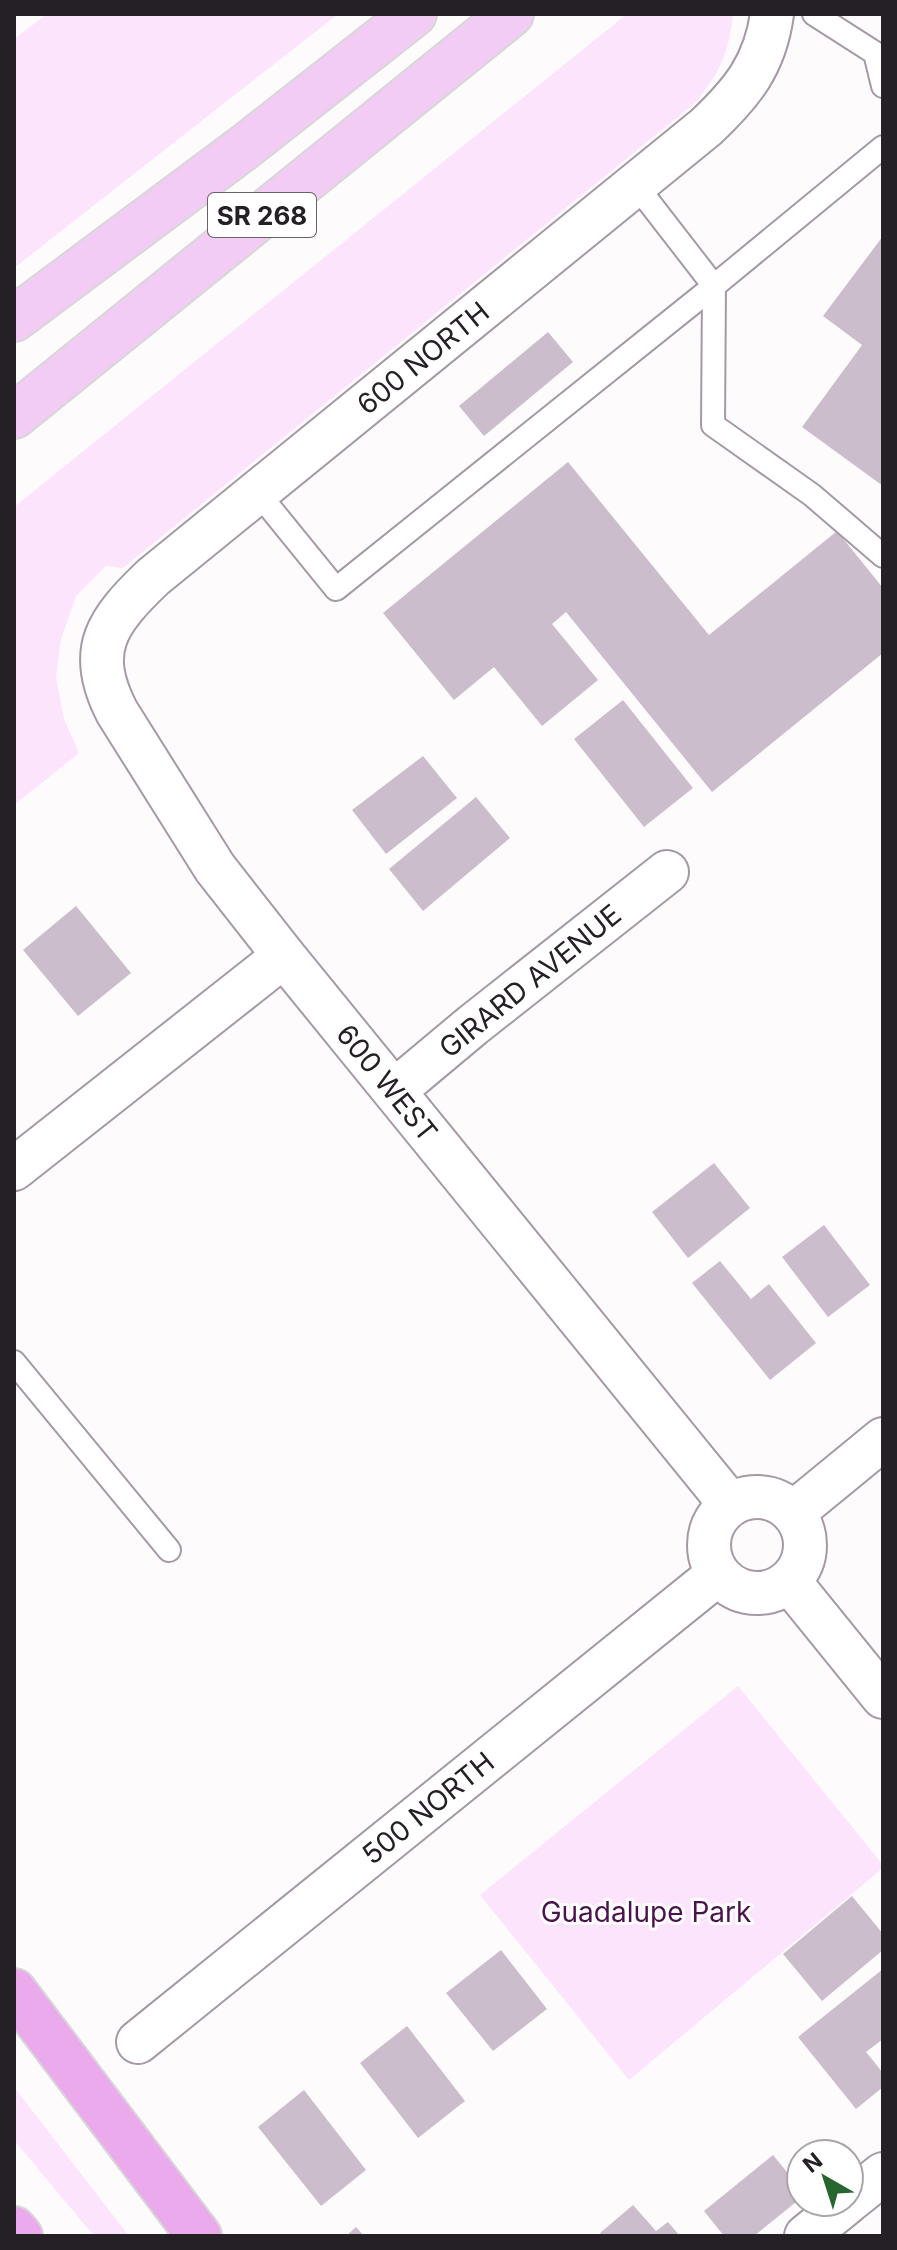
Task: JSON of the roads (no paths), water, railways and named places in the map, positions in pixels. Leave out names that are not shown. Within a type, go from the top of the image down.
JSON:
[{"type":"highway","points":[[14,1991],[199,2236]]},
{"type":"highway","points":[[14,2229],[20,2236]]},
{"type":"main road","name":"SR 268","points":[[14,319],[259,136],[414,14]]},
{"type":"main road","name":"SR 268","points":[[14,416],[511,14]]},
{"type":"street","name":"600 NORTH","points":[[106,633],[129,601],[153,577],[706,127],[745,87],[763,53],[772,14]]},
{"type":"street","name":"600 WEST","points":[[106,633],[102,675],[107,694],[215,868],[730,1504]]},
{"type":"street","name":"GIRARD AVENUE","points":[[394,1091],[667,872]]},
{"type":"street","points":[[14,1169],[284,956]]},
{"type":"street","points":[[794,1512],[883,1439]]},
{"type":"street","points":[[752,1496],[763,1496],[794,1512],[805,1535],[806,1548],[797,1572],[789,1581],[769,1592],[757,1594],[735,1588],[718,1574],[711,1562],[709,1536],[720,1513],[730,1504],[752,1496]]},
{"type":"street","name":"500 NORTH","points":[[138,2042],[718,1574]]},
{"type":"street","points":[[789,1581],[883,1697]]},
{"type":"street","points":[[865,2189],[883,2174]]},
{"type":"street","points":[[806,2236],[829,2218]]},
{"type":"lane","points":[[814,14],[875,53],[883,86]]},
{"type":"lane","points":[[258,493],[336,589],[883,147]]},
{"type":"lane","points":[[635,184],[714,286],[713,425],[812,495],[883,556]]},
{"type":"lane","points":[[14,1362],[169,1550]]},
{"type":"park label","name":"Guadalupe Park","points":[[646,1912]]}]
